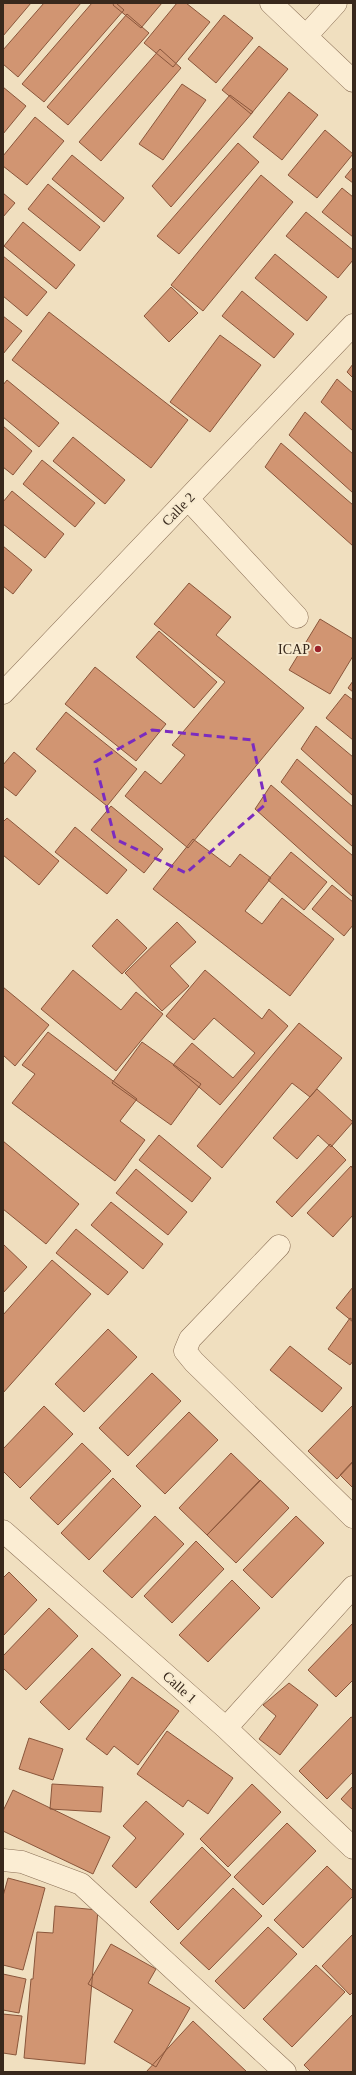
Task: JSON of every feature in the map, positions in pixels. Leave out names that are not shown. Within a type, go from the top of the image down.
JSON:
[{"type":"street","points":[[271,3],[353,81]]},
{"type":"street","points":[[306,36],[336,3]]},
{"type":"street","name":"Calle 2","points":[[3,693],[353,325]]},
{"type":"street","points":[[188,499],[297,618]]},
{"type":"street","points":[[279,1246],[190,1339],[185,1351],[194,1362],[353,1517]]},
{"type":"street","name":"Calle 1","points":[[3,1531],[226,1728],[353,1848]]},
{"type":"street","points":[[226,1728],[353,1587]]},
{"type":"street","points":[[3,1860],[22,1862],[81,1884],[285,2072]]},
{"type":"highlighted area","points":[[152,730],[252,740],[266,804],[186,873],[115,839],[95,762]]},
{"type":"building","points":[[3,3],[31,3],[3,36]]},
{"type":"building","points":[[44,3],[81,3],[18,77],[3,64],[3,50]]},
{"type":"building","points":[[92,3],[116,3],[124,10],[44,102],[22,84]]},
{"type":"building","points":[[114,3],[162,3],[141,28],[113,5]]},
{"type":"building","points":[[177,3],[186,3],[210,22],[173,67],[144,43]]},
{"type":"building","points":[[127,14],[149,33],[68,125],[47,107]]},
{"type":"building","points":[[224,15],[253,38],[216,83],[188,59]]},
{"type":"building","points":[[259,46],[288,69],[251,114],[222,90]]},
{"type":"building","points":[[160,49],[181,68],[101,161],[79,142]]},
{"type":"building","points":[[182,84],[206,100],[163,160],[139,144]]},
{"type":"building","points":[[3,87],[26,106],[3,134]]},
{"type":"building","points":[[289,92],[318,115],[282,160],[253,137]]},
{"type":"building","points":[[230,95],[253,112],[171,207],[152,186]]},
{"type":"building","points":[[35,117],[64,141],[27,185],[3,166],[3,156]]},
{"type":"building","points":[[325,130],[353,154],[317,198],[288,175]]},
{"type":"building","points":[[238,143],[259,162],[179,254],[157,236]]},
{"type":"building","points":[[72,155],[124,198],[104,222],[52,179]]},
{"type":"building","points":[[353,167],[353,183],[345,177]]},
{"type":"building","points":[[261,175],[293,202],[203,311],[171,285]]},
{"type":"building","points":[[48,184],[100,227],[80,251],[28,209]]},
{"type":"building","points":[[342,188],[353,197],[353,237],[322,212]]},
{"type":"building","points":[[3,193],[15,203],[3,217]]},
{"type":"building","points":[[306,212],[353,250],[353,260],[338,278],[286,236]]},
{"type":"building","points":[[23,222],[75,265],[56,289],[4,246]]},
{"type":"building","points":[[275,254],[327,297],[307,321],[255,278]]},
{"type":"building","points":[[3,256],[47,292],[27,316],[3,296]]},
{"type":"building","points":[[171,287],[198,313],[169,342],[144,316]]},
{"type":"building","points":[[242,291],[294,334],[274,358],[222,316]]},
{"type":"building","points":[[49,312],[188,420],[151,468],[12,360]]},
{"type":"building","points":[[3,316],[22,331],[3,354]]},
{"type":"building","points":[[220,335],[261,365],[210,432],[170,402]]},
{"type":"building","points":[[353,364],[353,378],[347,372]]},
{"type":"building","points":[[337,379],[353,393],[353,431],[321,402]]},
{"type":"building","points":[[7,380],[59,423],[39,447],[3,417],[3,385]]},
{"type":"building","points":[[305,412],[353,454],[353,493],[289,435]]},
{"type":"building","points":[[3,426],[32,451],[13,475],[3,467]]},
{"type":"building","points":[[73,437],[125,480],[105,504],[53,461]]},
{"type":"building","points":[[281,443],[353,505],[353,546],[265,467]]},
{"type":"building","points":[[42,460],[95,503],[75,527],[23,484]]},
{"type":"building","points":[[12,491],[64,534],[45,558],[3,524],[3,502]]},
{"type":"building","points":[[3,546],[32,570],[13,594],[3,586]]},
{"type":"building","points":[[189,583],[231,617],[216,635],[304,708],[188,848],[125,796],[145,771],[161,784],[185,755],[172,745],[225,682],[154,624]]},
{"type":"building","points":[[320,619],[353,639],[353,656],[330,694],[289,670]]},
{"type":"building","points":[[159,631],[217,682],[194,708],[136,657]]},
{"type":"building","points":[[95,667],[166,724],[136,761],[65,704]]},
{"type":"building","points":[[353,681],[353,692],[348,688]]},
{"type":"building","points":[[345,694],[353,700],[353,740],[326,718]]},
{"type":"building","points":[[66,712],[137,769],[107,806],[36,749]]},
{"type":"building","points":[[316,726],[353,757],[353,796],[301,749]]},
{"type":"building","points":[[14,752],[36,771],[16,796],[3,786],[3,765]]},
{"type":"building","points":[[297,759],[353,807],[353,847],[281,782]]},
{"type":"building","points":[[271,785],[353,856],[353,897],[255,809]]},
{"type":"building","points":[[111,806],[163,849],[144,873],[91,830]]},
{"type":"building","points":[[7,818],[59,861],[39,885],[3,855],[3,822]]},
{"type":"building","points":[[75,827],[127,870],[107,894],[55,852]]},
{"type":"building","points":[[193,839],[230,867],[240,854],[271,878],[245,911],[262,924],[282,898],[334,939],[290,996],[153,889]]},
{"type":"building","points":[[291,852],[327,882],[304,910],[268,880]]},
{"type":"building","points":[[332,885],[353,902],[353,925],[344,936],[312,909]]},
{"type":"building","points":[[117,919],[147,948],[122,974],[92,946]]},
{"type":"building","points":[[177,922],[196,942],[170,966],[189,986],[162,1011],[125,973]]},
{"type":"building","points":[[73,970],[121,1010],[136,992],[163,1014],[116,1071],[41,1009]]},
{"type":"building","points":[[205,970],[262,1019],[269,1009],[288,1026],[220,1105],[173,1065],[192,1043],[233,1078],[255,1053],[214,1018],[194,1040],[166,1016]]},
{"type":"building","points":[[3,987],[49,1025],[15,1066],[3,1055]]},
{"type":"building","points":[[299,1023],[342,1058],[310,1097],[292,1083],[222,1168],[197,1146]]},
{"type":"building","points":[[48,1032],[137,1099],[120,1121],[145,1140],[115,1181],[12,1103],[35,1074],[22,1065]]},
{"type":"building","points":[[142,1042],[201,1084],[171,1125],[112,1083]]},
{"type":"building","points":[[317,1089],[353,1122],[331,1147],[318,1135],[297,1159],[273,1138]]},
{"type":"building","points":[[159,1135],[211,1178],[192,1202],[139,1160]]},
{"type":"building","points":[[3,1141],[79,1204],[46,1244],[3,1209]]},
{"type":"building","points":[[330,1144],[346,1160],[292,1217],[276,1202]]},
{"type":"building","points":[[351,1166],[353,1169],[353,1215],[333,1237],[307,1213]]},
{"type":"building","points":[[136,1169],[187,1212],[168,1235],[116,1193]]},
{"type":"building","points":[[111,1202],[163,1244],[143,1269],[91,1225]]},
{"type":"building","points":[[76,1229],[128,1272],[108,1295],[56,1253]]},
{"type":"building","points":[[3,1244],[27,1267],[3,1293]]},
{"type":"building","points":[[52,1260],[91,1294],[3,1393],[3,1315]]},
{"type":"building","points":[[353,1287],[353,1322],[336,1308]]},
{"type":"building","points":[[350,1318],[353,1320],[353,1361],[350,1365],[328,1349]]},
{"type":"building","points":[[108,1329],[137,1357],[84,1412],[55,1384]]},
{"type":"building","points":[[290,1346],[342,1388],[322,1412],[270,1370]]},
{"type":"building","points":[[152,1373],[181,1401],[128,1456],[99,1428]]},
{"type":"building","points":[[353,1405],[353,1462],[337,1479],[308,1451]]},
{"type":"building","points":[[44,1406],[73,1434],[20,1488],[3,1471],[3,1449]]},
{"type":"building","points":[[189,1412],[218,1440],[165,1494],[136,1466]]},
{"type":"building","points":[[82,1443],[111,1471],[58,1525],[30,1498]]},
{"type":"building","points":[[231,1453],[260,1481],[207,1535],[179,1508]]},
{"type":"building","points":[[353,1461],[353,1488],[340,1475]]},
{"type":"building","points":[[113,1478],[141,1506],[89,1560],[61,1533]]},
{"type":"building","points":[[260,1480],[289,1508],[236,1563],[207,1535]]},
{"type":"building","points":[[155,1516],[184,1544],[132,1598],[103,1571]]},
{"type":"building","points":[[296,1516],[324,1543],[272,1598],[243,1570]]},
{"type":"building","points":[[196,1541],[224,1569],[172,1623],[144,1596]]},
{"type":"building","points":[[9,1572],[37,1600],[3,1636],[3,1578]]},
{"type":"building","points":[[232,1580],[260,1608],[208,1662],[179,1635]]},
{"type":"building","points":[[49,1608],[78,1636],[26,1690],[3,1668],[3,1656]]},
{"type":"building","points":[[353,1623],[353,1680],[336,1697],[308,1670]]},
{"type":"building","points":[[92,1648],[121,1675],[69,1730],[40,1702]]},
{"type":"building","points":[[132,1677],[179,1711],[138,1765],[114,1746],[107,1755],[86,1739]]},
{"type":"building","points":[[289,1683],[318,1705],[280,1755],[259,1739],[276,1716],[263,1705]]},
{"type":"building","points":[[351,1717],[353,1718],[353,1772],[327,1799],[299,1771]]},
{"type":"building","points":[[167,1731],[233,1778],[208,1814],[188,1800],[183,1807],[137,1774]]},
{"type":"building","points":[[29,1738],[63,1749],[53,1780],[19,1769]]},
{"type":"building","points":[[52,1784],[103,1787],[101,1812],[50,1809]]},
{"type":"building","points":[[252,1784],[281,1812],[228,1867],[200,1839]]},
{"type":"building","points":[[353,1786],[353,1810],[341,1799]]},
{"type":"building","points":[[13,1790],[110,1837],[93,1874],[3,1831],[3,1811]]},
{"type":"building","points":[[146,1801],[184,1834],[136,1888],[112,1866],[136,1838],[123,1826]]},
{"type":"building","points":[[287,1823],[316,1851],[263,1905],[234,1877]]},
{"type":"building","points":[[202,1847],[231,1875],[178,1930],[150,1902]]},
{"type":"building","points":[[327,1866],[353,1891],[353,1896],[303,1948],[274,1920]]},
{"type":"building","points":[[8,1878],[45,1888],[23,1970],[3,1965],[3,1896]]},
{"type":"building","points":[[233,1888],[262,1916],[209,1970],[180,1943]]},
{"type":"building","points":[[55,1906],[98,1910],[85,2064],[24,2058],[37,1932],[53,1933]]},
{"type":"building","points":[[268,1927],[297,1954],[244,2009],[215,1981]]},
{"type":"building","points":[[353,1934],[353,1992],[350,1995],[322,1966]]},
{"type":"building","points":[[111,1944],[156,1969],[148,1983],[190,2008],[156,2067],[114,2042],[133,2010],[88,1984]]},
{"type":"building","points":[[316,1965],[345,1992],[292,2047],[263,2019]]},
{"type":"building","points":[[3,1974],[26,1979],[19,2013],[3,2010]]},
{"type":"building","points":[[3,2014],[22,2016],[16,2055],[3,2053]]},
{"type":"building","points":[[353,2014],[353,2072],[311,2072],[304,2065]]},
{"type":"building","points":[[193,2021],[247,2072],[146,2072]]},
{"type":"place","name":"ICAP","points":[[318,649]]}]
